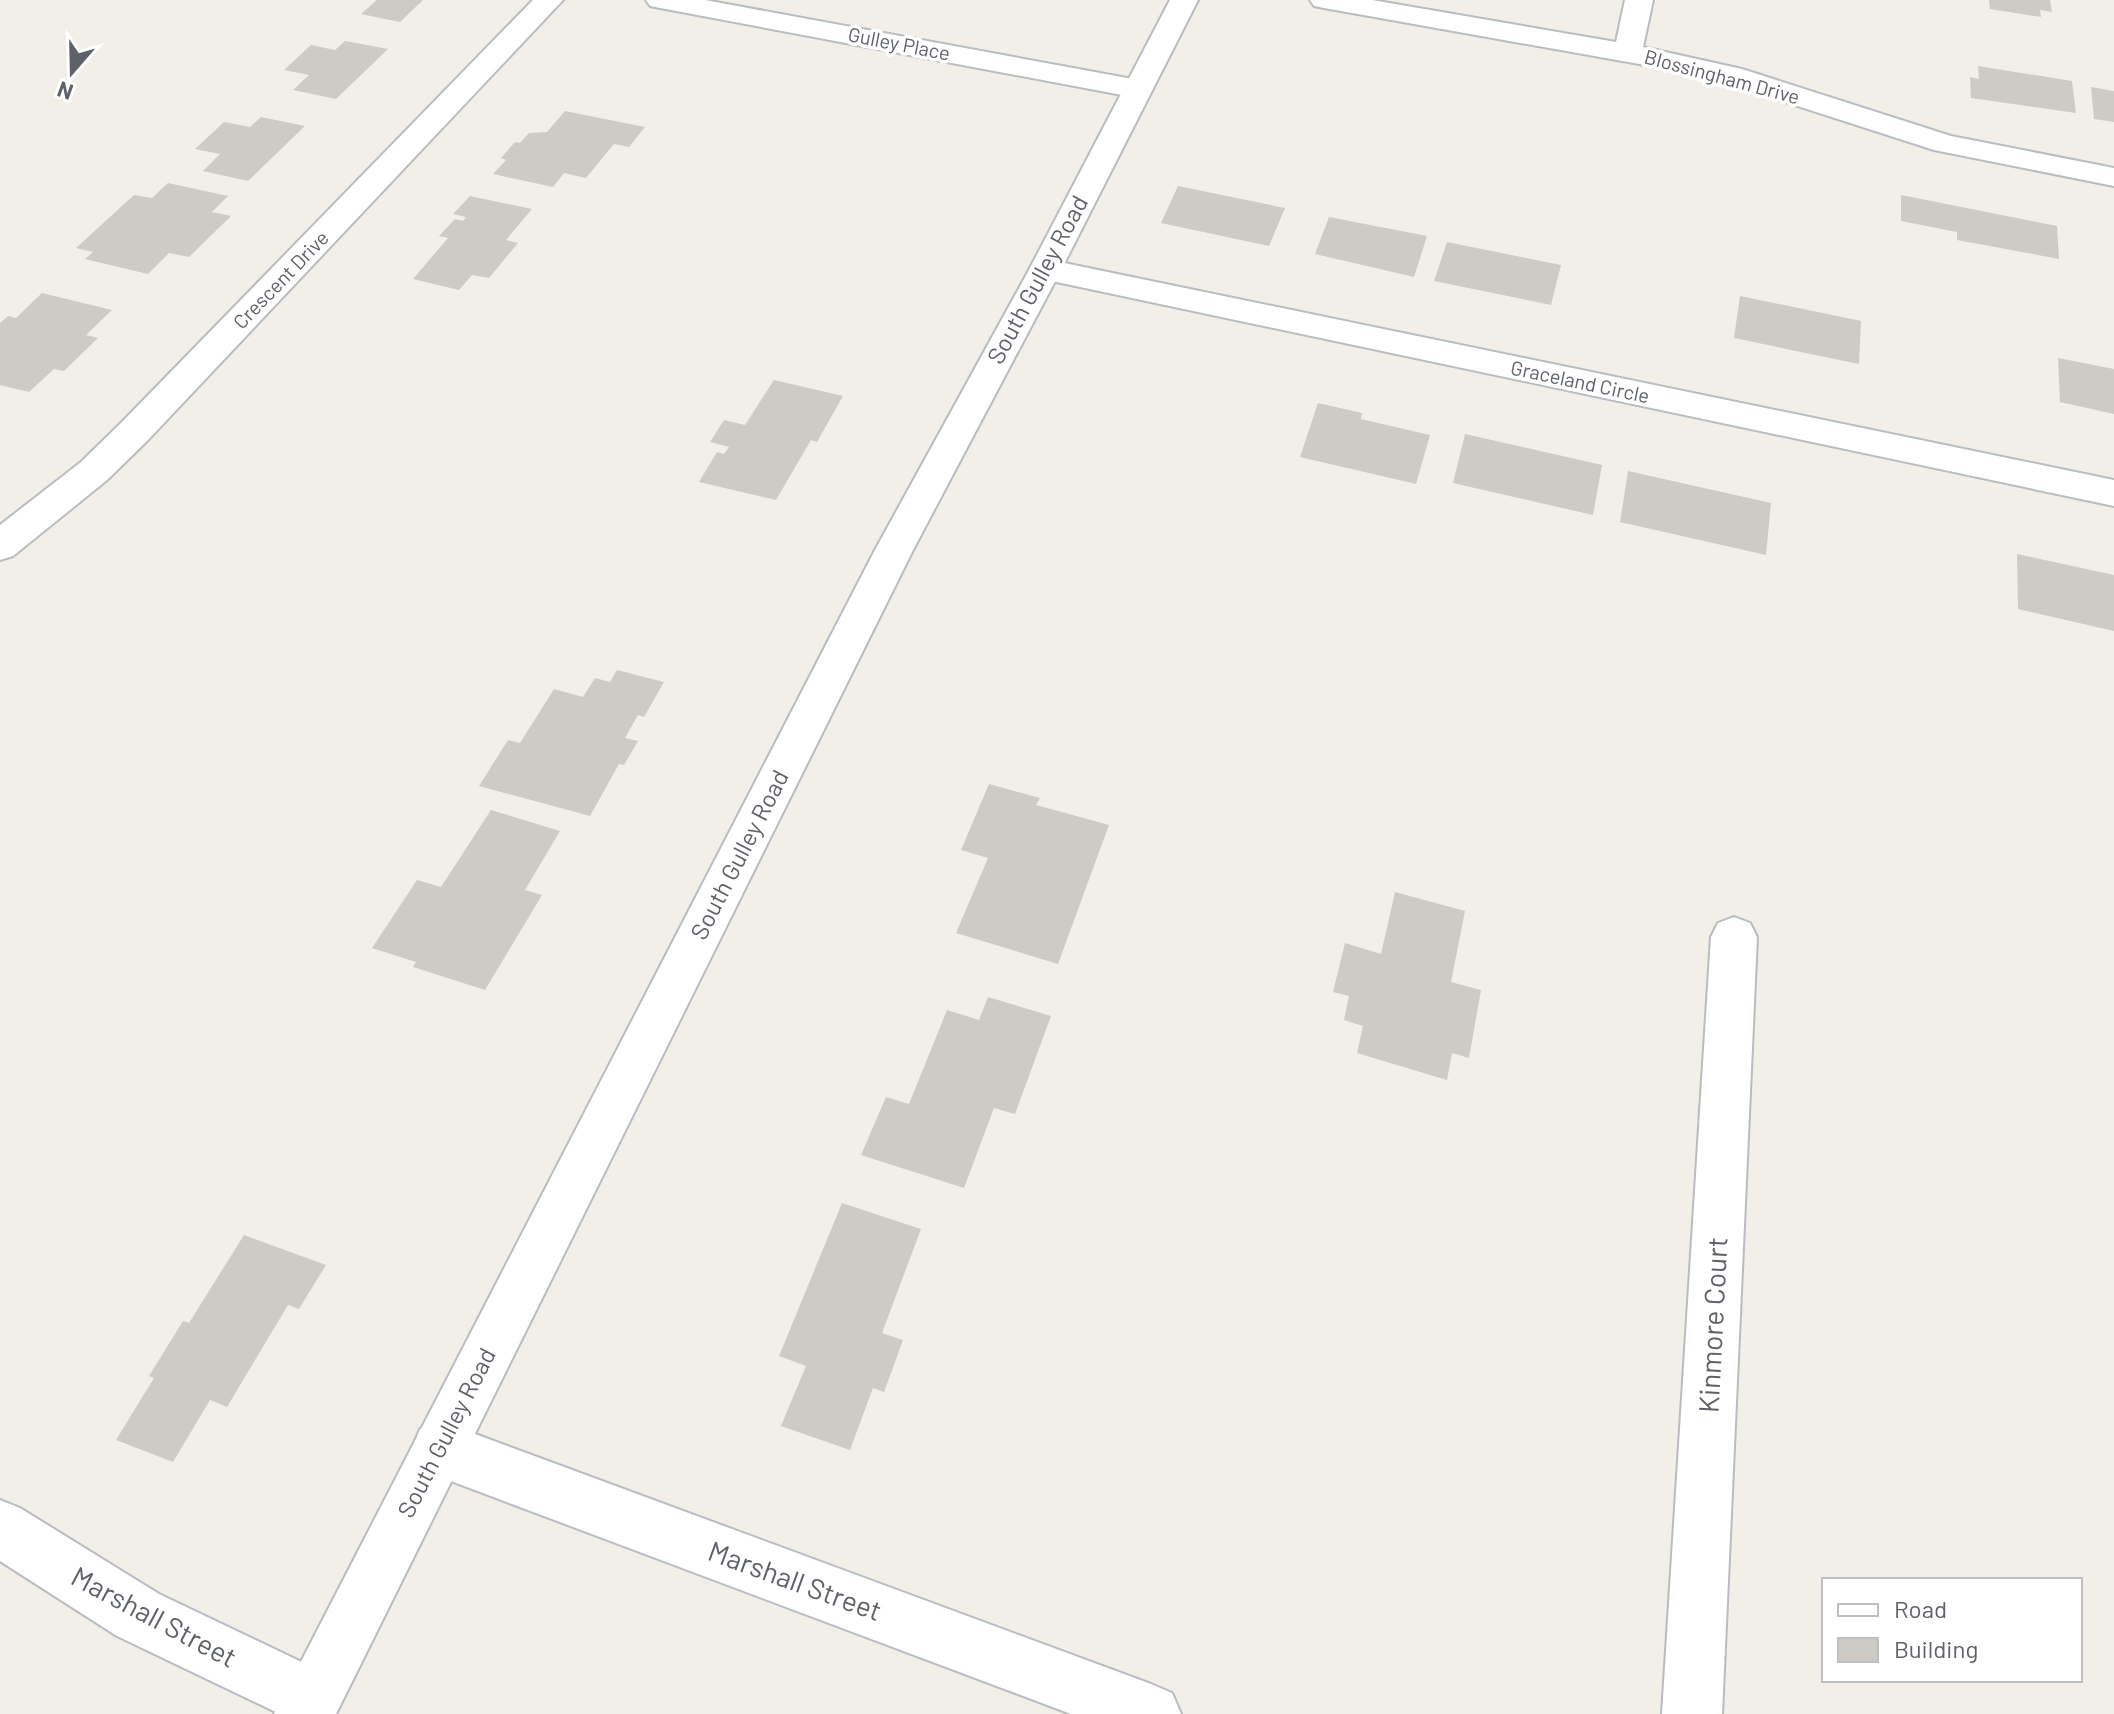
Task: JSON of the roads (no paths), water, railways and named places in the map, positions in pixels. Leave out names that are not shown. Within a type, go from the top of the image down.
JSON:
[{"type":"street","name":"Crescent Drive","points":[[0,546],[94,471],[135,431],[549,0]]},
{"type":"street","name":"Gulley Place","points":[[660,0],[1138,89]]},
{"type":"street","name":"South Gulley Road","points":[[308,1706],[894,550],[1045,270],[1184,0]]},
{"type":"street","name":"Blossingham Drive","points":[[1324,0],[1628,52],[1732,75],[1945,144],[2114,177]]},
{"type":"street","points":[[1628,52],[1639,0]]},
{"type":"street","name":"Graceland Circle","points":[[1045,270],[2114,493]]},
{"type":"street","name":"Kinmore Court","points":[[1692,1714],[1734,937]]},
{"type":"street","name":"Marshall Street","points":[[440,1449],[1151,1714]]},
{"type":"street","name":"Marshall Street","points":[[0,1528],[138,1615],[308,1706]]}]
